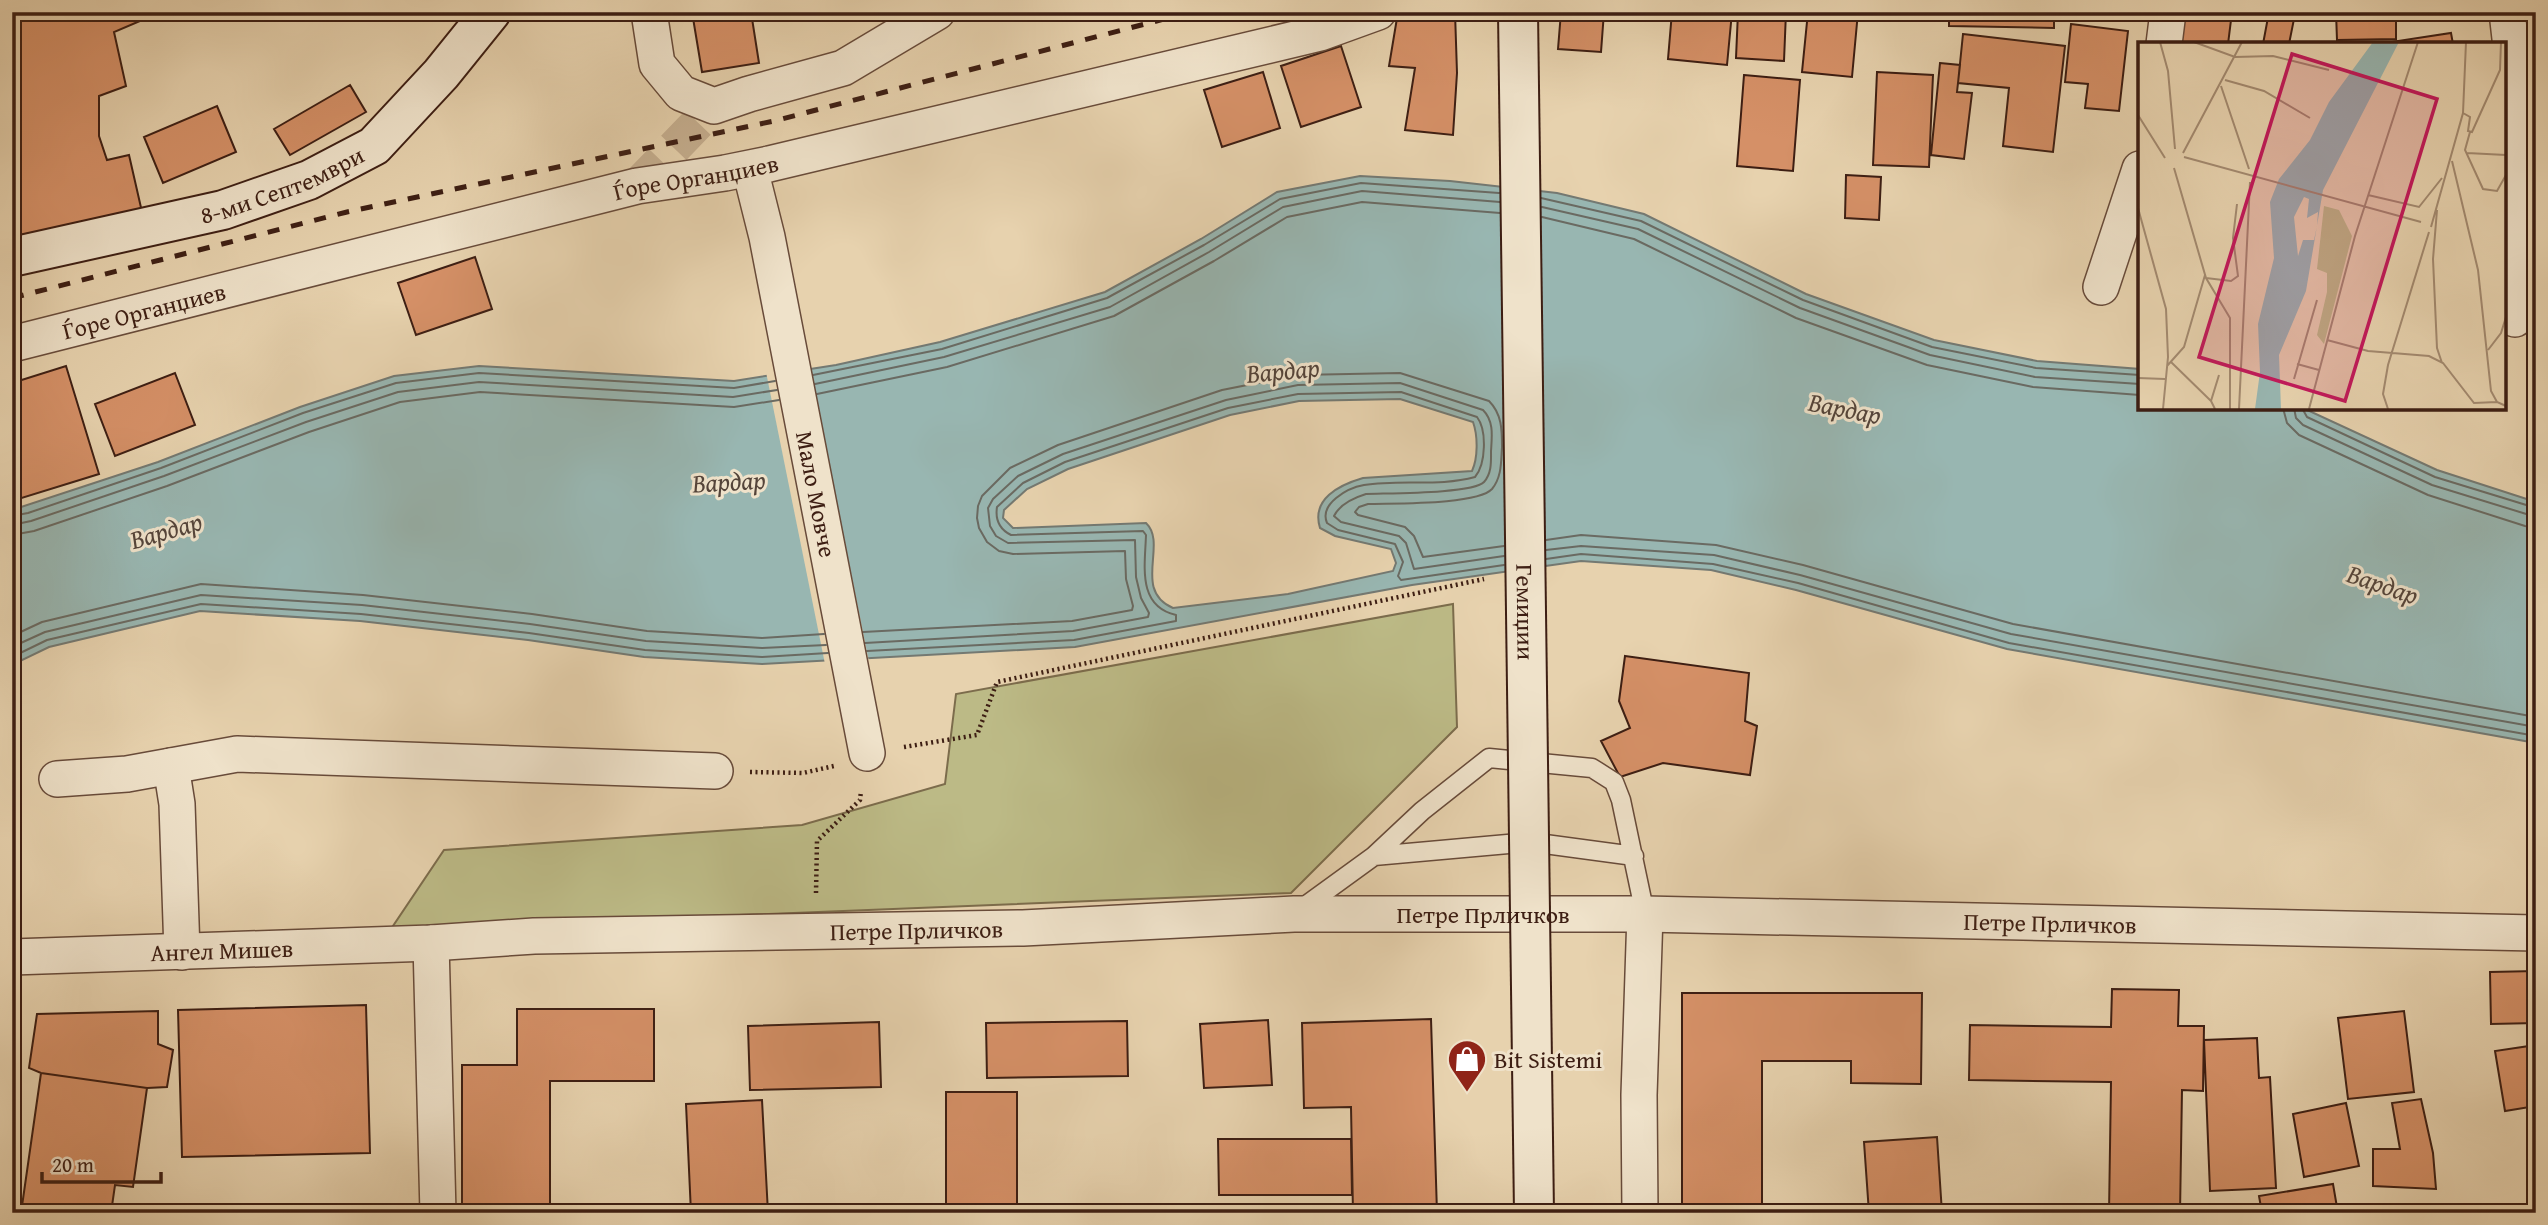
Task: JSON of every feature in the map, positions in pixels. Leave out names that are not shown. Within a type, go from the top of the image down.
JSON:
[{"type":"main road","name":"8-ми Септември","points":[[12,257],[223,210],[309,180],[374,146],[441,74],[491,12]]},
{"type":"main road","name":"Гемиџии","points":[[1518,12],[1534,1213]]},
{"type":"street","points":[[649,12],[657,64],[681,93],[714,106],[843,68],[937,12]]},
{"type":"street","name":"Ѓоре Органџиев","points":[[12,344],[637,186],[750,169],[1320,33],[1378,12]]},
{"type":"street","points":[[2164,42],[2168,12]]},
{"type":"street","points":[[2507,12],[2515,82],[2515,320]]},
{"type":"street","name":"Мало Мовче","points":[[750,169],[767,237],[867,753]]},
{"type":"street","points":[[2101,287],[2138,175]]},
{"type":"street","points":[[57,779],[127,774],[237,754],[715,771]]},
{"type":"street","points":[[171,766],[177,804],[182,952]]},
{"type":"street","name":"Петре Прличков","points":[[430,943],[534,936],[1023,928],[1294,914],[1644,914],[2536,933]]},
{"type":"street","points":[[1640,1213],[1639,1095],[1644,914]]},
{"type":"street","points":[[430,943],[438,1213]]},
{"type":"street","name":"Ангел Мишев","points":[[12,957],[430,943]]},
{"type":"lane","points":[[1294,914],[1374,856],[1422,811],[1489,758],[1592,768],[1614,782],[1634,856],[1644,914]]},
{"type":"lane","points":[[1374,856],[1530,842],[1634,856]]},
{"type":"path","points":[[715,771],[803,773],[831,768],[844,758],[977,734],[997,682],[1485,579]]},
{"type":"path","points":[[816,933],[817,841],[860,800],[867,753]]},
{"type":"shaded area","points":[[1453,604],[1457,727],[1291,893],[391,929],[444,850],[802,825],[945,784],[956,694]]},
{"type":"water","name":"Вардар","points":[[1360,176],[1450,181],[1557,193],[1644,214],[1806,294],[1934,340],[2037,361],[2138,369],[2138,410],[2307,410],[2437,470],[2536,502],[2536,743],[2007,649],[1796,590],[1711,570],[1581,561],[1412,585],[1075,647],[762,664],[644,657],[528,640],[360,621],[200,611],[49,647],[12,665],[12,510],[158,462],[300,407],[394,376],[479,366],[734,381],[836,365],[940,342],[1105,292],[1201,239],[1277,192]],"holes":[[[1400,399],[1473,422],[1477,447],[1472,471],[1363,478],[1336,489],[1323,501],[1318,518],[1320,528],[1335,536],[1391,549],[1396,563],[1393,571],[1288,594],[1173,608],[1161,600],[1155,590],[1152,579],[1154,543],[1152,532],[1146,523],[1013,528],[1003,518],[1004,510],[1027,489],[1068,469],[1230,415],[1299,401]]]},
{"type":"pier","points":[[809,365],[869,662],[825,664],[766,372]]},
{"type":"building","points":[[12,12],[161,12],[114,32],[126,86],[99,96],[99,136],[107,160],[129,155],[142,212],[16,236],[12,217]]},
{"type":"building","points":[[692,12],[751,12],[759,63],[702,72]]},
{"type":"building","points":[[1398,12],[1455,12],[1457,73],[1453,135],[1405,130],[1415,68],[1389,66]]},
{"type":"building","points":[[1561,12],[1604,12],[1601,52],[1558,49]]},
{"type":"building","points":[[1672,12],[1732,12],[1727,65],[1668,59]]},
{"type":"building","points":[[1738,12],[1786,12],[1784,61],[1736,58]]},
{"type":"building","points":[[1808,12],[1858,12],[1852,77],[1802,72]]},
{"type":"building","points":[[1949,12],[2054,12],[2054,28],[1949,26]]},
{"type":"building","points":[[2177,12],[2232,12],[2228,42],[2174,42]]},
{"type":"building","points":[[2269,12],[2295,14],[2289,42],[2263,42]]},
{"type":"building","points":[[2336,12],[2396,12],[2396,39],[2337,40]]},
{"type":"building","points":[[2527,12],[2536,12],[2536,125]]},
{"type":"building","points":[[2071,24],[2128,31],[2119,111],[2085,108],[2088,84],[2065,82]]},
{"type":"building","points":[[2451,33],[2453,42],[2391,42]]},
{"type":"building","points":[[1963,34],[2065,46],[2053,152],[2003,146],[2009,88],[1958,83]]},
{"type":"building","points":[[1341,46],[1361,107],[1301,127],[1281,66]]},
{"type":"building","points":[[1940,63],[1960,65],[1957,92],[1972,93],[1964,159],[1931,155]]},
{"type":"building","points":[[1263,72],[1280,128],[1222,147],[1204,90]]},
{"type":"building","points":[[1877,72],[1933,75],[1929,167],[1873,165]]},
{"type":"building","points":[[1744,75],[1800,80],[1793,171],[1737,166]]},
{"type":"building","points":[[350,85],[366,112],[290,155],[274,129]]},
{"type":"building","points":[[217,106],[236,152],[163,183],[144,137]]},
{"type":"building","points":[[1846,175],[1881,177],[1879,220],[1845,218]]},
{"type":"building","points":[[475,257],[492,309],[416,335],[398,283]]},
{"type":"building","points":[[66,366],[99,474],[12,501],[12,383]]},
{"type":"building","points":[[175,373],[195,425],[115,456],[95,404]]},
{"type":"building","points":[[1625,656],[1749,673],[1745,721],[1757,726],[1750,775],[1663,763],[1620,777],[1601,741],[1630,728],[1619,701]]},
{"type":"building","points":[[2536,971],[2536,1023],[2491,1024],[2490,972]]},
{"type":"building","points":[[2112,989],[2179,990],[2178,1026],[2204,1026],[2203,1091],[2182,1090],[2180,1213],[2109,1213],[2111,1082],[1969,1080],[1970,1025],[2111,1027]]},
{"type":"building","points":[[1682,993],[1922,993],[1921,1084],[1851,1083],[1851,1061],[1762,1061],[1762,1213],[1682,1213]]},
{"type":"building","points":[[366,1005],[370,1153],[182,1157],[178,1010]]},
{"type":"building","points":[[517,1009],[654,1009],[654,1081],[550,1081],[550,1213],[462,1213],[462,1065],[517,1065]]},
{"type":"building","points":[[158,1011],[158,1044],[173,1050],[167,1087],[147,1088],[41,1073],[29,1068],[37,1014]]},
{"type":"building","points":[[2404,1011],[2414,1092],[2348,1099],[2338,1018]]},
{"type":"building","points":[[1431,1019],[1437,1213],[1353,1213],[1351,1107],[1304,1108],[1302,1023]]},
{"type":"building","points":[[1268,1020],[1272,1085],[1204,1088],[1200,1024]]},
{"type":"building","points":[[1127,1021],[1128,1076],[987,1078],[986,1023]]},
{"type":"building","points":[[879,1022],[881,1087],[750,1090],[748,1026]]},
{"type":"building","points":[[2257,1038],[2259,1078],[2270,1077],[2276,1188],[2210,1191],[2204,1040]]},
{"type":"building","points":[[2536,1045],[2536,1106],[2505,1111],[2495,1051]]},
{"type":"building","points":[[41,1073],[147,1088],[133,1187],[115,1185],[111,1213],[21,1213]]},
{"type":"building","points":[[946,1092],[1017,1092],[1017,1213],[946,1213]]},
{"type":"building","points":[[2421,1099],[2433,1153],[2436,1189],[2373,1186],[2373,1149],[2400,1149],[2392,1103]]},
{"type":"building","points":[[762,1100],[768,1213],[691,1213],[686,1104]]},
{"type":"building","points":[[2346,1103],[2359,1166],[2304,1177],[2293,1114]]},
{"type":"building","points":[[1937,1137],[1942,1213],[1869,1213],[1864,1142]]},
{"type":"building","points":[[1218,1139],[1351,1139],[1352,1195],[1219,1195]]},
{"type":"building","points":[[2333,1184],[2338,1213],[2262,1213],[2259,1196]]},
{"type":"tunnel","points":[[637,186],[714,106]]},
{"type":"railway","points":[[12,298],[347,212],[774,121],[1191,12]]},
{"type":"place","name":"Bit Sistemi","points":[[1467,1093]]}]
